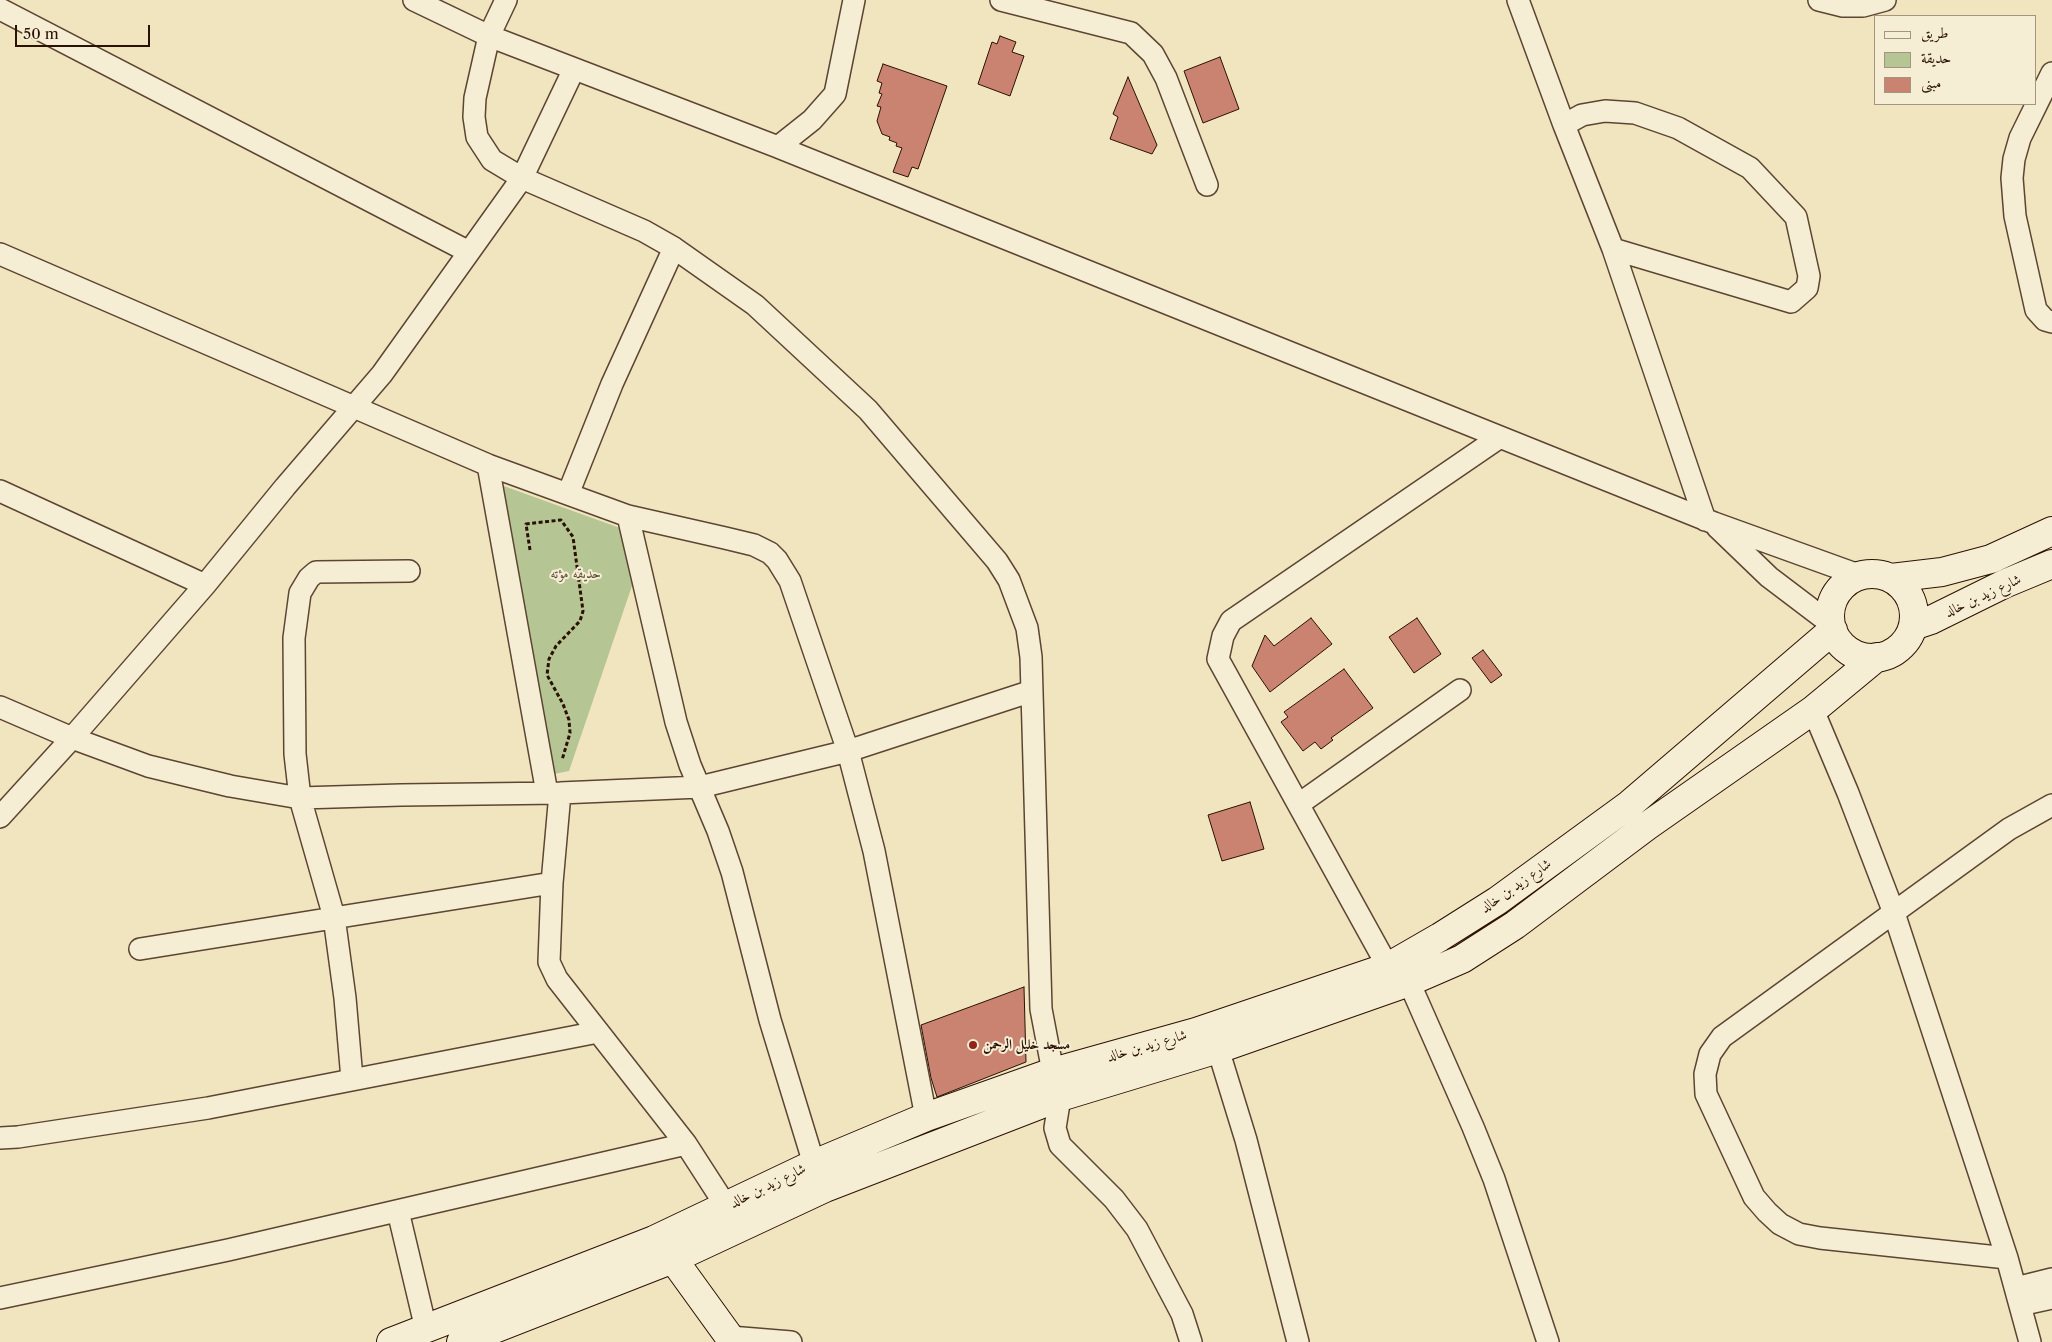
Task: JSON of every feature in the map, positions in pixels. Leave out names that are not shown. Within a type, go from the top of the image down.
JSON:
[{"type":"main road","points":[[1891,578],[1905,590],[1910,598],[1914,617],[1913,626],[1907,639],[1897,650],[1877,657],[1867,657],[1850,651],[1843,646],[1832,627],[1831,614],[1837,594],[1851,580],[1871,574],[1891,578],[1942,572],[1991,560],[2052,531]]},
{"type":"main road","name":"شارع زيد بن خالد","points":[[1913,626],[1932,620],[2004,584],[2052,564]]},
{"type":"main road","name":"شارع زيد بن خالد","points":[[391,1342],[654,1240],[814,1164],[926,1118],[1056,1084],[1218,1049],[1398,975],[1440,937],[1497,901],[1630,804],[1832,627]]},
{"type":"main road","name":"شارع زيد بن خالد","points":[[461,1342],[673,1259],[1056,1084],[1196,1032],[1462,958],[1515,925],[1647,826],[1813,710],[1877,657]]},
{"type":"main road","points":[[673,1259],[731,1340]]},
{"type":"street","points":[[414,0],[489,36],[778,147],[1709,521],[1861,576]]},
{"type":"street","points":[[506,0],[489,36],[474,116],[477,137],[492,160],[522,178],[644,231],[674,248],[755,305],[868,410],[997,561],[1009,580],[1027,628],[1031,657],[1041,1009],[1056,1084],[1055,1128],[1060,1145],[1114,1199],[1137,1229],[1182,1314],[1191,1342]]},
{"type":"street","points":[[778,147],[812,120],[835,94],[854,0]]},
{"type":"street","points":[[1001,0],[1131,33],[1153,54],[1166,78],[1207,184]]},
{"type":"street","points":[[1518,0],[1612,250],[1709,521],[1769,577],[1832,627]]},
{"type":"street","points":[[1819,0],[1843,6],[1856,6],[1885,0]]},
{"type":"street","points":[[0,9],[469,252]]},
{"type":"street","points":[[0,817],[72,738],[205,585],[353,406],[382,374],[522,178],[574,69]]},
{"type":"street","points":[[2037,103],[2052,73]]},
{"type":"street","points":[[2036,105],[2020,138],[2014,159],[2012,178],[2015,216],[2036,310],[2045,320],[2052,322]]},
{"type":"street","points":[[1564,125],[1582,115],[1605,111],[1635,113],[1678,128],[1750,168],[1796,217],[1809,276],[1806,288],[1791,302],[1612,250]]},
{"type":"street","points":[[568,494],[612,384],[674,248]]},
{"type":"street","points":[[0,254],[488,465],[628,516],[754,545],[770,553],[777,560],[790,581],[800,606],[848,751],[874,851],[926,1118]]},
{"type":"street","points":[[1500,438],[1231,621],[1223,636],[1218,659],[1398,975],[1473,1127],[1494,1178],[1548,1342]]},
{"type":"street","points":[[488,465],[554,793],[549,962],[557,979],[686,1144],[726,1206]]},
{"type":"street","points":[[0,491],[205,585]]},
{"type":"street","points":[[628,516],[650,618],[676,722],[732,872],[770,1020],[814,1164]]},
{"type":"street","points":[[352,1079],[345,998],[334,917],[300,798],[295,754],[294,638],[300,593],[303,585],[316,572],[410,571]]},
{"type":"street","points":[[1299,804],[1460,690]]},
{"type":"street","points":[[0,707],[72,738],[148,766],[230,786],[300,798],[554,793],[700,787],[848,751],[1032,691]]},
{"type":"street","points":[[1813,710],[1848,793],[1894,913],[2007,1258],[2030,1342]]},
{"type":"street","points":[[2007,1258],[1820,1238],[1799,1234],[1780,1224],[1754,1197],[1706,1094],[1704,1074],[1710,1054],[1722,1036],[2009,829],[2052,805]]},
{"type":"street","points":[[140,949],[552,883]]},
{"type":"street","points":[[0,1138],[18,1138],[208,1108],[598,1032]]},
{"type":"street","points":[[1218,1049],[1246,1140],[1298,1342]]},
{"type":"street","points":[[0,1298],[228,1250],[686,1144]]},
{"type":"street","points":[[398,1211],[426,1329]]},
{"type":"street","points":[[2018,1296],[2052,1279]]},
{"type":"street","points":[[2018,1296],[2052,1298]]},
{"type":"street","points":[[731,1340],[790,1342]]},
{"type":"path","points":[[530,550],[526,524],[561,520],[573,537],[583,611],[580,621],[556,646],[549,660],[547,676],[564,704],[569,720],[570,733],[561,765]]},
{"type":"green space","name":"حديقه مؤته","points":[[501,485],[620,528],[635,577],[569,771],[554,774]]},
{"type":"building","points":[[1000,36],[1016,42],[1012,52],[1024,56],[1010,96],[978,84],[992,42],[997,44]]},
{"type":"building","points":[[1220,57],[1239,109],[1203,123],[1184,71]]},
{"type":"building","points":[[883,64],[947,86],[918,169],[912,167],[908,177],[893,172],[902,148],[896,146],[897,143],[889,140],[890,137],[882,134],[877,121],[881,107],[877,106],[882,94],[879,93],[882,83],[877,81]]},
{"type":"building","points":[[1128,77],[1157,145],[1152,154],[1110,139],[1118,117],[1113,114]]},
{"type":"building","points":[[1311,618],[1332,644],[1270,692],[1252,666],[1265,635],[1274,646]]},
{"type":"building","points":[[1417,618],[1441,654],[1414,673],[1389,637]]},
{"type":"building","points":[[1483,650],[1502,675],[1491,683],[1472,658]]},
{"type":"building","points":[[1344,669],[1373,708],[1331,738],[1333,740],[1321,749],[1315,742],[1303,751],[1281,722],[1288,717],[1284,712]]},
{"type":"building","points":[[1250,802],[1264,849],[1222,861],[1208,815]]},
{"type":"building","name":"مسجد خليل الرحمن","points":[[1024,987],[1026,1062],[937,1097],[931,1078],[921,1025]]},
{"type":"place","name":"مسجد خليل الرحمن","points":[[973,1045]]}]
